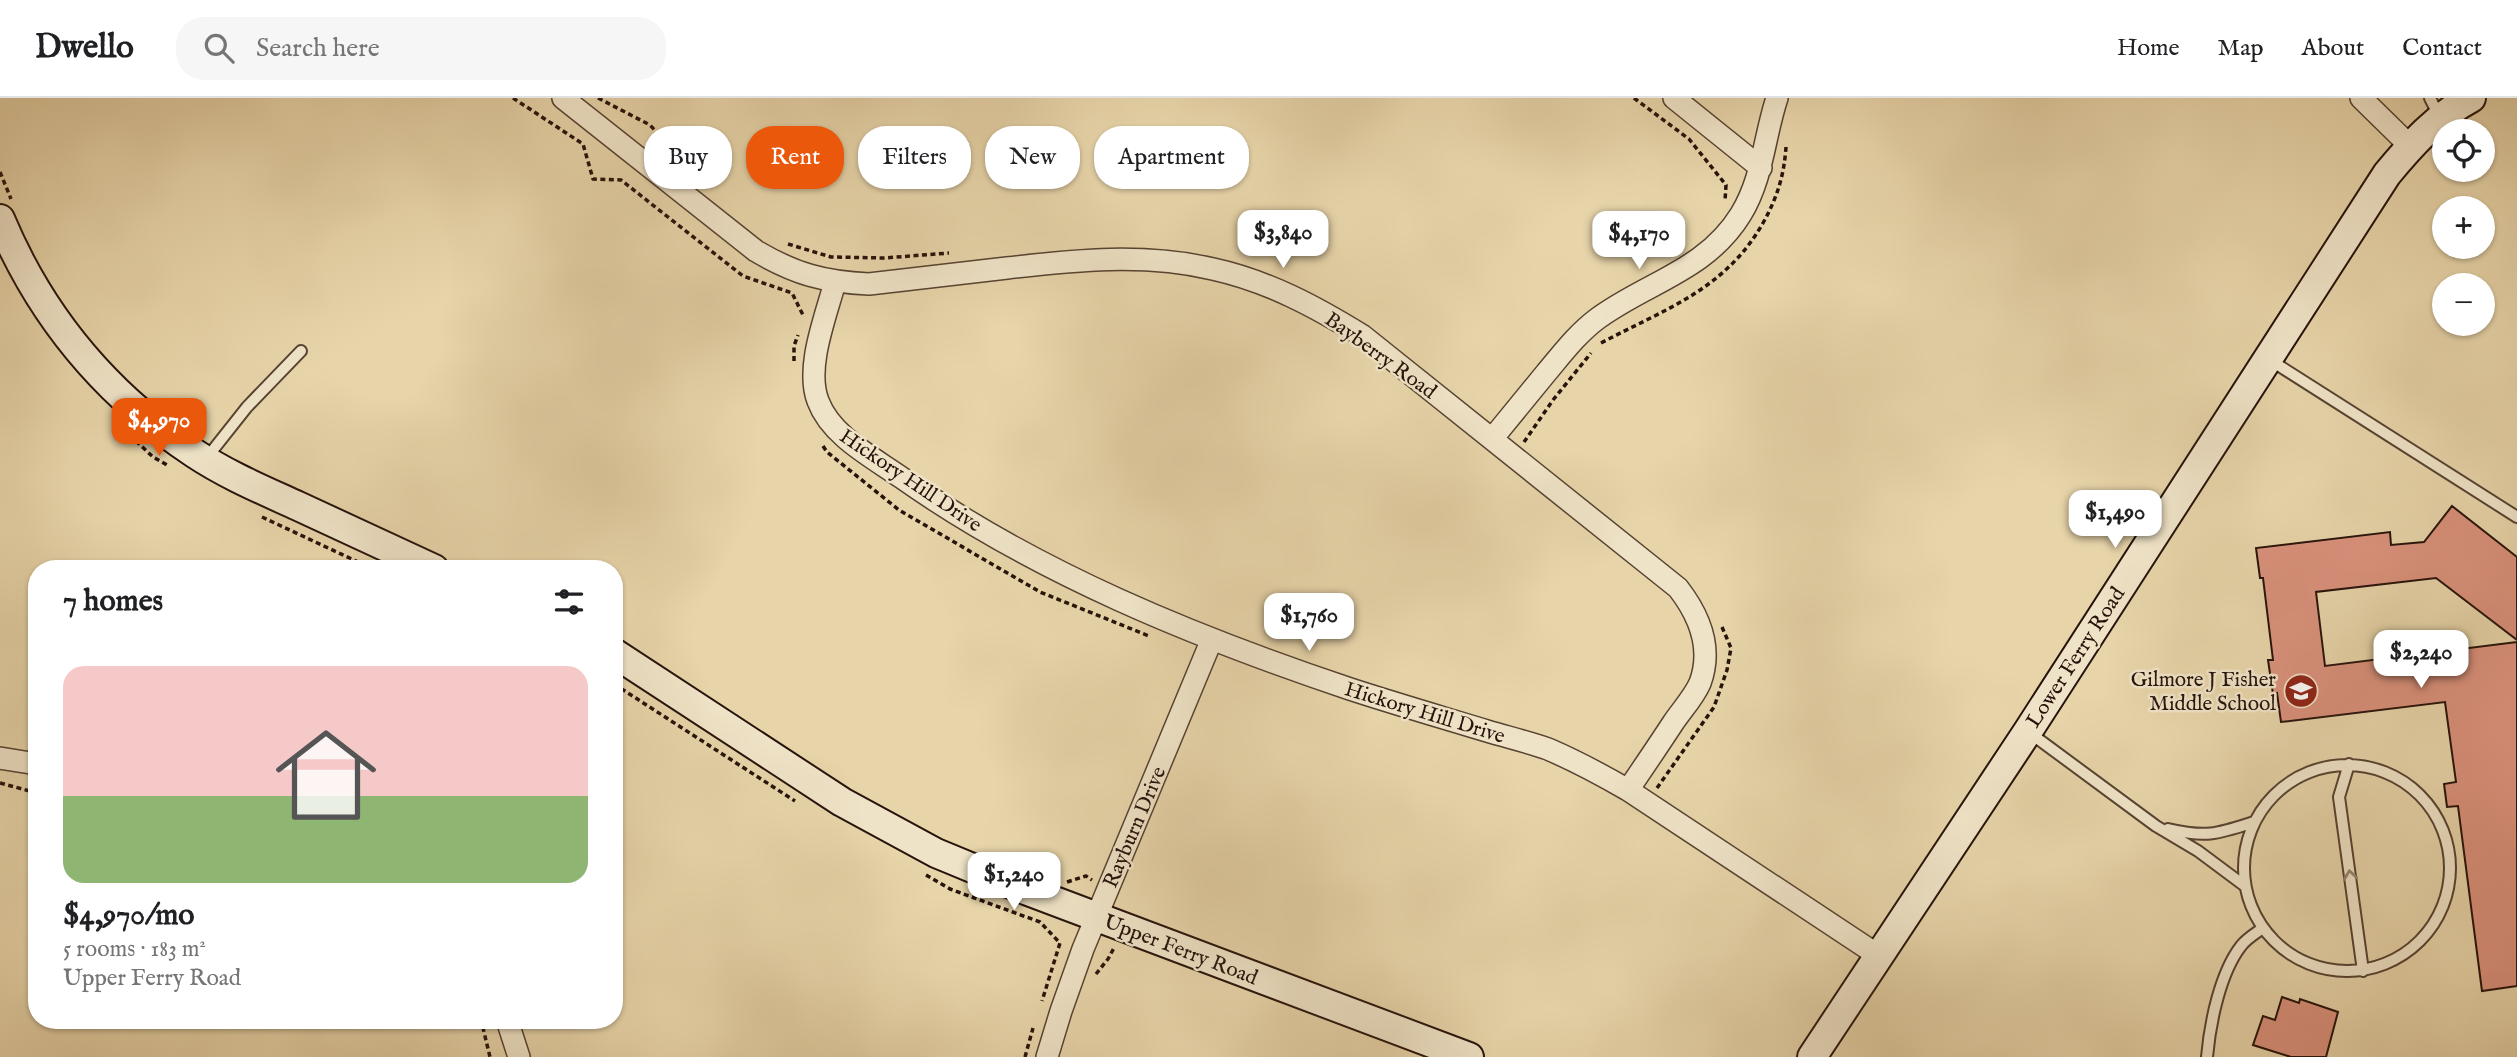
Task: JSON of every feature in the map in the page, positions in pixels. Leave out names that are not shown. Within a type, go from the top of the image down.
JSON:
[{"type":"main road","name":"Lower Ferry Road","points":[[1812,1057],[2028,731],[2388,174],[2435,108],[2471,98]]},
{"type":"main road","points":[[7,212],[16,258],[64,334],[125,400],[159,428],[240,480],[433,560]]},
{"type":"main road","name":"Upper Ferry Road","points":[[623,659],[842,802],[899,834],[1016,887],[1469,1057]]},
{"type":"street","name":"Bayberry Road","points":[[563,98],[756,251],[778,264],[808,276],[835,282],[869,284],[1077,260],[1124,258],[1169,261],[1213,269],[1285,292],[1325,312],[1363,336],[1678,588],[1691,604],[1700,623],[1704,653],[1699,684],[1628,790]]},
{"type":"street","points":[[1674,98],[1761,168]]},
{"type":"street","points":[[1492,439],[1574,340],[1596,320],[1685,270],[1725,236],[1741,214],[1761,168],[1777,98]]},
{"type":"street","points":[[2361,98],[2410,146]]},
{"type":"street","name":"Hickory Hill Drive","points":[[835,282],[815,360],[813,380],[817,398],[824,415],[835,429],[919,489],[979,527],[1107,593],[1212,639],[1380,699],[1546,748],[1590,768],[1628,790],[1879,956]]},
{"type":"street","name":"Rayburn Drive","points":[[1047,1057],[1060,1011],[1096,917],[1212,639]]},
{"type":"street","points":[[0,758],[28,763]]},
{"type":"street","points":[[510,1029],[519,1057]]},
{"type":"lane","points":[[205,460],[247,407],[301,352]]},
{"type":"lane","points":[[2268,358],[2517,517]]},
{"type":"lane","points":[[2028,731],[2156,826],[2199,851],[2245,886]]},
{"type":"lane","points":[[2349,764],[2339,797],[2363,971]]},
{"type":"lane","points":[[2349,764],[2379,770],[2406,783],[2428,804],[2444,831],[2450,861],[2448,892],[2437,920],[2417,944],[2392,961],[2363,971],[2317,967],[2296,958],[2278,945],[2263,928],[2252,908],[2245,886],[2245,853],[2254,822],[2270,798],[2293,780],[2320,768],[2349,764]]},
{"type":"lane","points":[[2156,826],[2189,834],[2214,835],[2254,822]]},
{"type":"lane","points":[[2207,1057],[2209,1029],[2229,968],[2242,944],[2263,928]]},
{"type":"path","points":[[513,98],[583,144],[593,178],[621,180],[743,276],[792,293],[804,317],[794,346],[793,370]]},
{"type":"path","points":[[1534,451],[1523,441],[1598,345],[1678,305],[1712,283],[1737,261],[1758,232],[1777,198],[1785,169],[1787,136]]},
{"type":"path","points":[[0,172],[7,212]]},
{"type":"path","points":[[821,442],[827,452],[899,510],[1040,592],[1150,637]]},
{"type":"path","points":[[1664,794],[1657,788],[1714,707],[1723,682],[1731,648],[1722,625]]},
{"type":"path","points":[[623,690],[799,804]]},
{"type":"path","points":[[0,783],[28,791]]},
{"type":"path","points":[[916,869],[950,889],[1040,922],[1060,943],[1040,1007]]},
{"type":"path","points":[[1059,884],[1086,876],[1108,889]]},
{"type":"path","points":[[1092,979],[1108,959],[1123,927]]},
{"type":"path","points":[[1025,1057],[1036,1020]]},
{"type":"path","points":[[483,1029],[490,1057]]},
{"type":"building","points":[[2452,506],[2517,557],[2517,640],[2436,578],[2316,592],[2325,666],[2517,642],[2517,986],[2482,991],[2458,806],[2447,807],[2444,784],[2456,782],[2445,702],[2281,722],[2268,660],[2273,660],[2263,578],[2260,578],[2256,548],[2390,532],[2391,545],[2424,542]]},
{"type":"building","points":[[2282,997],[2299,1003],[2300,999],[2338,1012],[2326,1057],[2291,1057],[2253,1045],[2263,1016],[2275,1020]]},
{"type":"place","name":"Gilmore J Fisher Middle School","points":[[2301,691]]}]
